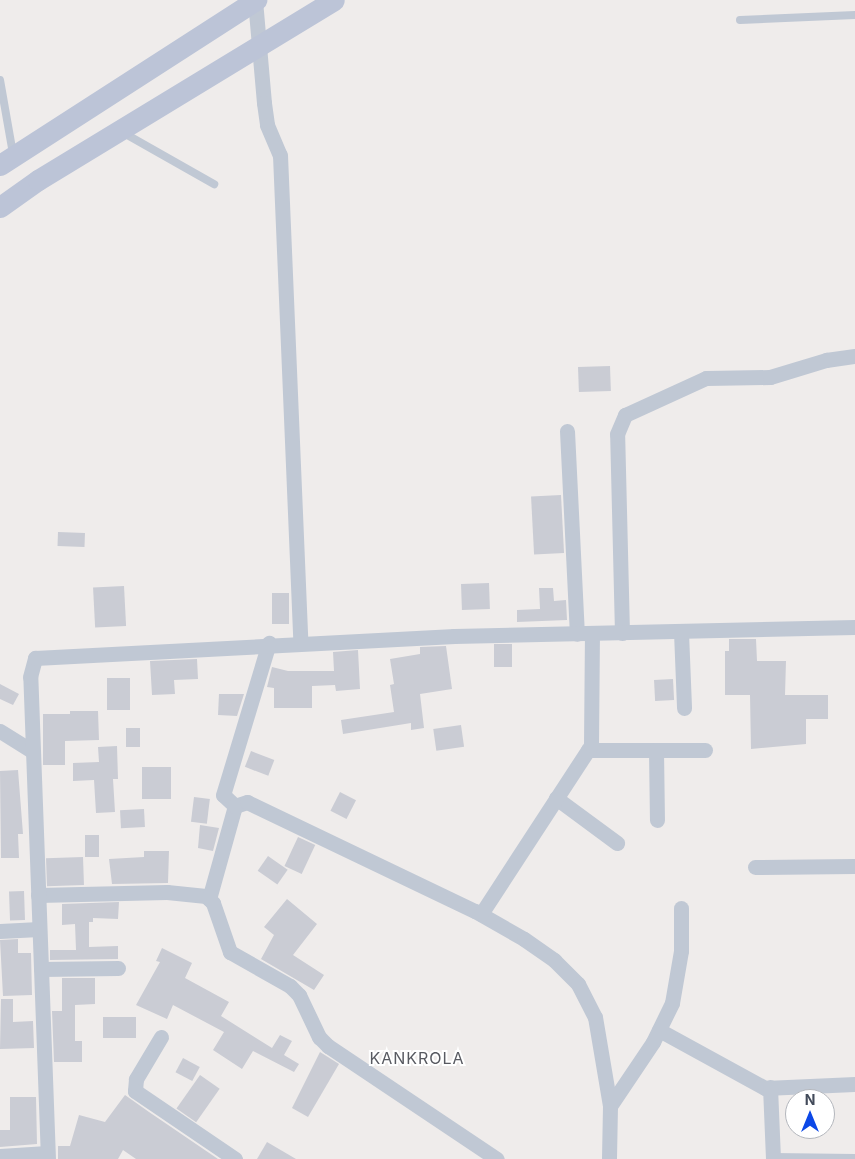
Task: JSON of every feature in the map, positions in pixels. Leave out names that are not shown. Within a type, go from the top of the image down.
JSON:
[{"type":"street","points":[[7,161],[256,0],[267,125],[280,156],[300,641]]},
{"type":"street","points":[[0,206],[334,0]]},
{"type":"street","points":[[622,633],[617,434],[625,415],[706,378],[770,377],[826,360],[855,356]]},
{"type":"street","points":[[481,914],[588,750],[592,728],[568,431]]},
{"type":"street","points":[[0,1156],[48,1156],[30,677],[32,663],[37,657],[300,641],[855,627]]},
{"type":"street","points":[[681,632],[684,708]]},
{"type":"street","points":[[235,806],[223,795],[269,643]]},
{"type":"street","points":[[0,731],[32,751]]},
{"type":"street","points":[[588,750],[705,750]]},
{"type":"street","points":[[656,750],[657,820]]},
{"type":"street","points":[[556,798],[617,843]]},
{"type":"street","points":[[497,1159],[328,1046],[319,1037],[299,995],[290,986],[230,952],[209,899],[235,806],[241,802],[255,805],[481,914],[554,960],[578,984],[595,1017],[610,1106],[609,1159]]},
{"type":"street","points":[[755,867],[855,866]]},
{"type":"street","points":[[38,895],[167,892],[200,894],[209,899]]},
{"type":"street","points":[[610,1106],[659,1030],[677,984],[681,951],[681,908]]},
{"type":"street","points":[[0,931],[40,929]]},
{"type":"street","points":[[41,969],[118,968]]},
{"type":"street","points":[[659,1030],[765,1088],[770,1087],[774,1090],[855,1084]]},
{"type":"street","points":[[161,1037],[136,1079],[134,1091],[235,1159]]},
{"type":"street","points":[[770,1087],[773,1158]]},
{"type":"lane","points":[[740,20],[855,15]]},
{"type":"lane","points":[[0,80],[7,161]]},
{"type":"lane","points":[[120,131],[214,184]]},
{"type":"lane","points":[[773,1158],[855,1158]]},
{"type":"building","points":[[610,366],[611,391],[579,392],[578,367]]},
{"type":"building","points":[[561,495],[564,553],[534,554],[531,497]]},
{"type":"building","points":[[58,532],[85,533],[84,547],[58,546]]},
{"type":"building","points":[[489,583],[490,609],[462,610],[461,584]]},
{"type":"building","points":[[124,586],[126,626],[95,628],[93,588]]},
{"type":"building","points":[[539,588],[553,588],[554,601],[566,600],[567,620],[517,622],[517,610],[540,609]]},
{"type":"building","points":[[272,593],[289,593],[289,624],[272,624]]},
{"type":"building","points":[[729,639],[756,639],[757,661],[786,661],[785,695],[828,695],[828,719],[806,719],[806,744],[751,749],[750,695],[725,695],[725,651],[729,651]]},
{"type":"building","points":[[494,644],[512,644],[512,667],[494,667]]},
{"type":"building","points":[[446,646],[452,689],[420,694],[424,728],[411,730],[411,723],[343,734],[341,720],[394,712],[390,685],[394,684],[390,659],[420,654],[420,647]]},
{"type":"building","points":[[358,650],[360,689],[336,691],[335,685],[312,686],[312,708],[274,708],[274,688],[267,687],[272,667],[288,671],[334,671],[333,652]]},
{"type":"building","points":[[197,659],[198,679],[174,680],[175,694],[152,695],[150,661]]},
{"type":"building","points":[[107,678],[130,678],[130,710],[107,710]]},
{"type":"building","points":[[673,679],[674,700],[655,701],[654,680]]},
{"type":"building","points":[[0,684],[19,694],[13,705],[0,699]]},
{"type":"building","points":[[219,694],[244,694],[237,716],[218,715]]},
{"type":"building","points":[[70,711],[98,711],[99,740],[65,741],[65,765],[43,765],[43,714],[70,714]]},
{"type":"building","points":[[461,725],[464,747],[436,751],[433,729]]},
{"type":"building","points":[[126,728],[140,728],[140,747],[126,747]]},
{"type":"building","points":[[117,746],[118,779],[113,779],[115,812],[96,813],[94,780],[73,781],[73,763],[99,762],[98,747]]},
{"type":"building","points":[[251,751],[274,760],[268,776],[245,767]]},
{"type":"building","points":[[142,767],[171,767],[171,799],[142,799]]},
{"type":"building","points":[[18,770],[23,834],[18,834],[19,858],[1,858],[0,771]]},
{"type":"building","points":[[340,792],[356,800],[347,819],[330,811]]},
{"type":"building","points":[[194,797],[210,799],[207,824],[191,822]]},
{"type":"building","points":[[144,809],[145,827],[121,828],[120,810]]},
{"type":"building","points":[[200,825],[219,828],[213,851],[198,848]]},
{"type":"building","points":[[85,835],[99,835],[99,857],[85,857]]},
{"type":"building","points":[[298,837],[315,845],[302,874],[284,866]]},
{"type":"building","points":[[144,851],[169,851],[168,883],[112,884],[109,859],[144,857]]},
{"type":"building","points":[[268,856],[288,870],[277,885],[258,871]]},
{"type":"building","points":[[83,857],[84,885],[47,886],[46,858]]},
{"type":"building","points":[[24,891],[25,920],[10,921],[9,892]]},
{"type":"building","points":[[287,899],[317,924],[293,955],[324,975],[314,990],[261,959],[274,935],[264,927]]},
{"type":"building","points":[[119,902],[118,919],[93,918],[93,922],[89,922],[89,947],[118,946],[118,959],[50,960],[50,950],[76,950],[75,924],[62,925],[62,904]]},
{"type":"building","points":[[18,939],[18,953],[31,953],[32,995],[3,996],[0,940]]},
{"type":"building","points":[[162,948],[192,963],[185,978],[229,1002],[221,1016],[272,1048],[280,1035],[292,1041],[284,1055],[299,1064],[294,1072],[253,1051],[242,1069],[213,1050],[224,1032],[173,1005],[167,1019],[136,1005],[160,962],[156,961]]},
{"type":"building","points":[[62,978],[95,978],[95,1004],[75,1005],[75,1041],[82,1041],[82,1062],[54,1062],[52,1011],[62,1011]]},
{"type":"building","points":[[1,999],[13,999],[13,1022],[33,1021],[34,1048],[0,1049]]},
{"type":"building","points":[[103,1017],[136,1017],[136,1038],[103,1038]]},
{"type":"building","points":[[320,1052],[339,1064],[308,1117],[292,1108]]},
{"type":"building","points":[[183,1058],[200,1067],[192,1081],[175,1072]]},
{"type":"building","points":[[200,1075],[220,1089],[196,1122],[176,1109]]},
{"type":"building","points":[[125,1095],[218,1159],[136,1159],[123,1150],[118,1159],[58,1159],[58,1146],[70,1146],[79,1115],[105,1122]]},
{"type":"building","points":[[10,1097],[36,1097],[37,1144],[0,1147],[0,1130],[10,1130]]},
{"type":"building","points":[[267,1142],[296,1159],[257,1159]]},
{"type":"district","name":"KANKROLA","points":[[417,1058]]}]
